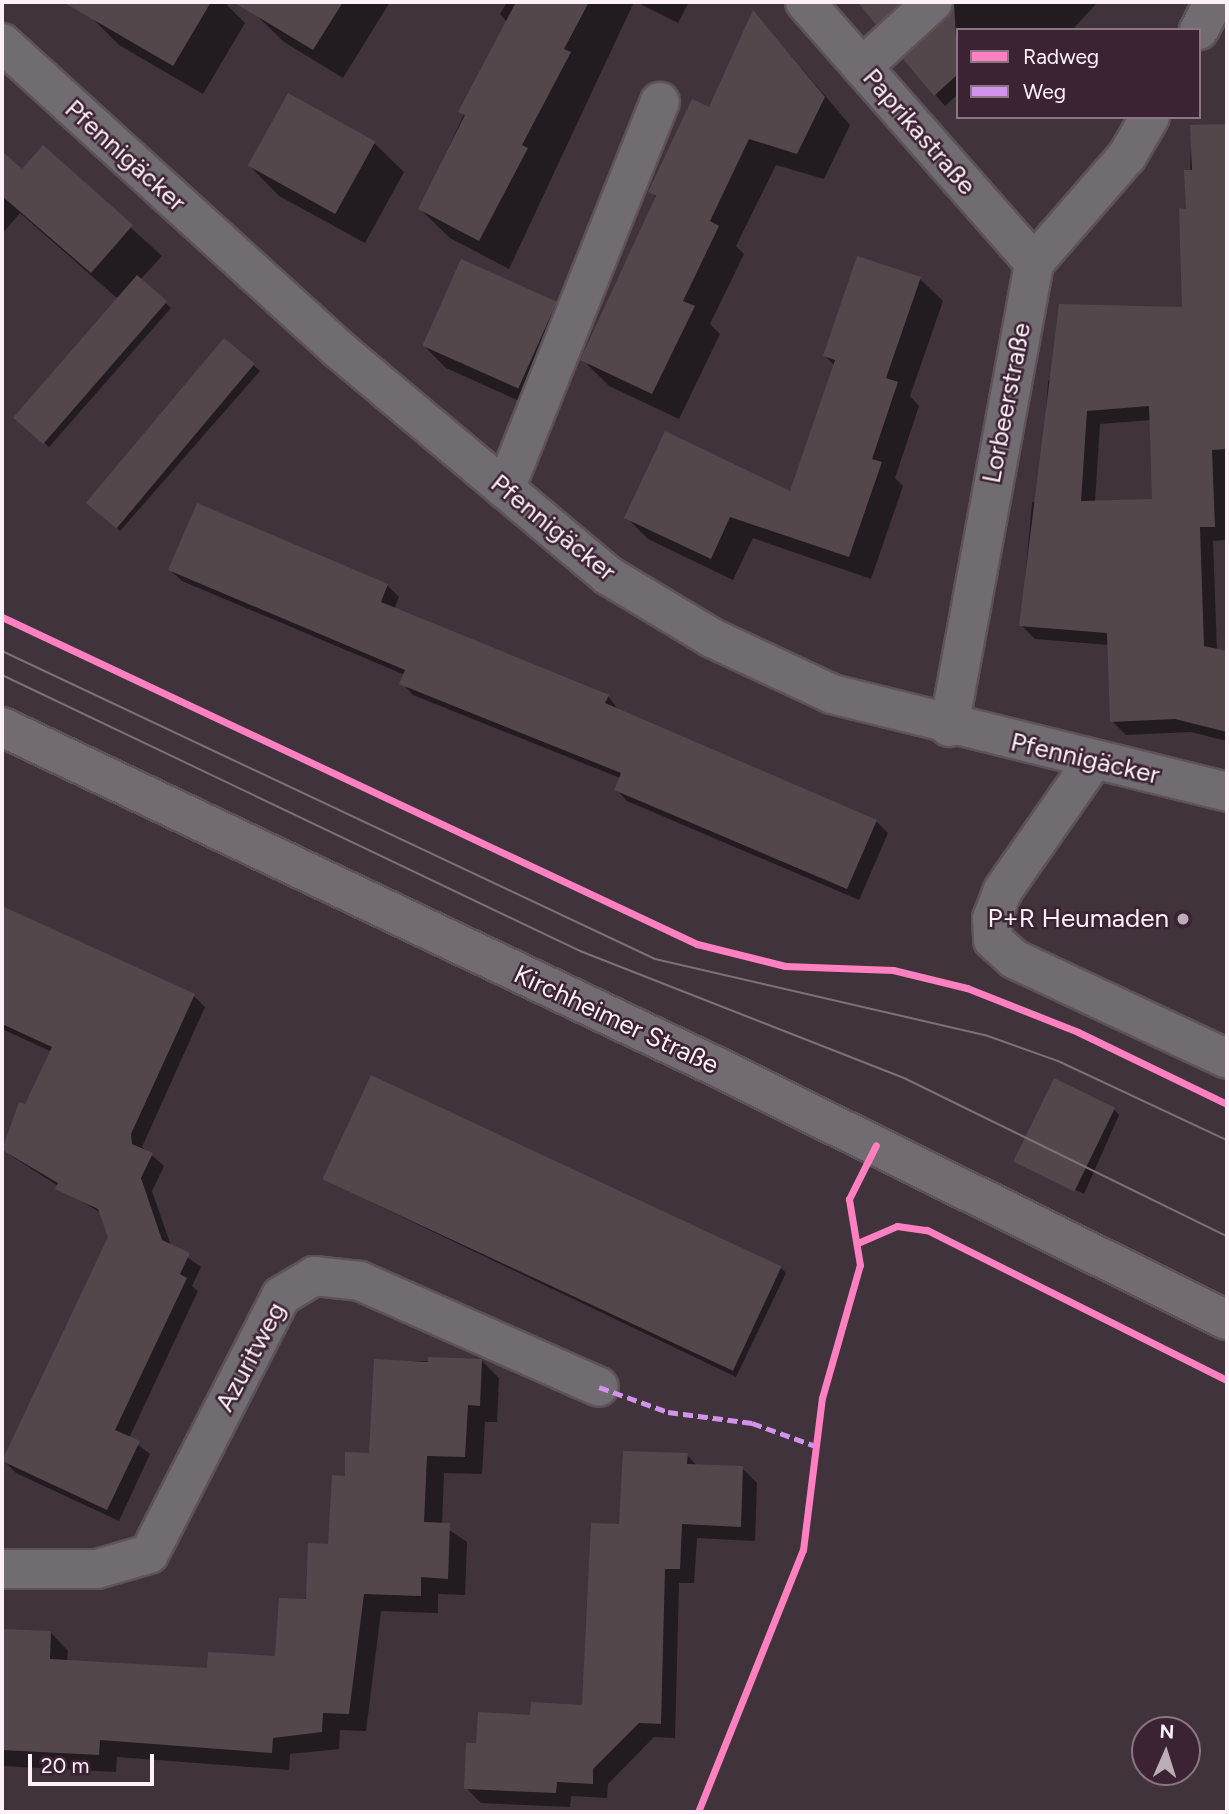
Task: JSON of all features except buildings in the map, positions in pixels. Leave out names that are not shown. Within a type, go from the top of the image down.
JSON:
[{"type":"main road","name":"Kirchheimer Straße","points":[[2,727],[733,1075],[1227,1320]]},
{"type":"street","name":"Paprikastraße","points":[[805,2],[1034,263]]},
{"type":"street","points":[[862,67],[933,2]]},
{"type":"street","points":[[1200,28],[1214,2]]},
{"type":"street","name":"Pfennigäcker","points":[[2,43],[337,348],[609,576],[712,638],[832,694],[949,727],[1227,792]]},
{"type":"street","points":[[505,489],[660,102]]},
{"type":"street","points":[[1034,263],[1127,156],[1149,119]]},
{"type":"street","name":"Lorbeerstraße","points":[[949,727],[1034,263]]},
{"type":"street","points":[[1093,761],[1003,890],[992,918],[993,940],[1006,955],[1227,1059]]},
{"type":"street","name":"Azuritweg","points":[[2,1569],[97,1569],[149,1555],[281,1296],[314,1276],[360,1281],[599,1387]]},
{"type":"tram line","points":[[2,651],[655,959],[985,1035],[1058,1061],[1227,1140]]},
{"type":"tram line","points":[[2,675],[580,951],[906,1079],[1227,1236]]},
{"type":"marked path","points":[[599,1387],[668,1412],[752,1423],[816,1446]]},
{"type":"cycle path","points":[[2,617],[697,944],[785,966],[893,970],[967,988],[1078,1032],[1227,1104]]},
{"type":"cycle path","points":[[698,1812],[803,1550],[822,1398],[860,1265],[849,1199],[876,1145]]},
{"type":"cycle path","points":[[860,1242],[897,1226],[927,1230],[1227,1380]]},
{"type":"place","name":"P+R Heumaden","points":[[1183,919]]}]
